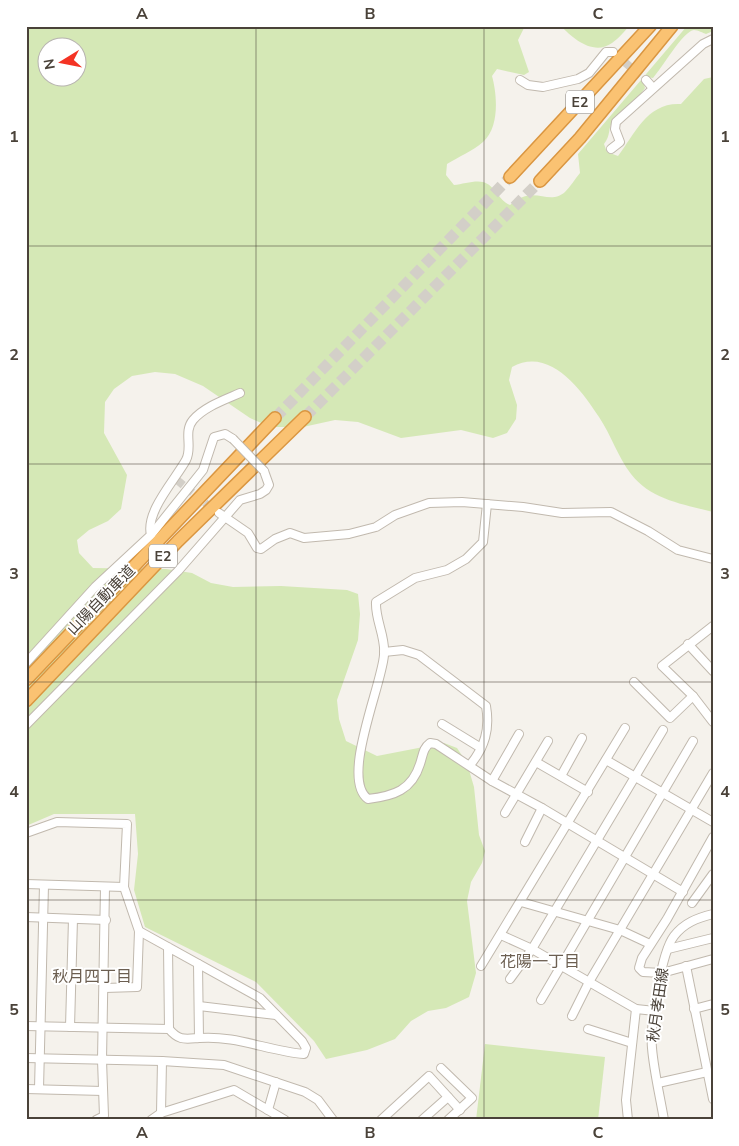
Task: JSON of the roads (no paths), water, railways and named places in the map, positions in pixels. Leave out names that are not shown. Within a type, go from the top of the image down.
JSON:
[{"type":"highway","name":"E2","points":[[510,177],[650,26]]},
{"type":"highway","name":"E2","points":[[540,181],[580,138],[672,26]]},
{"type":"highway","name":"山陽自動車道","points":[[26,701],[178,541],[305,417]]},
{"type":"highway","name":"山陽自動車道","points":[[26,680],[275,418]]},
{"type":"street","points":[[611,149],[620,142],[615,128],[616,122],[703,44],[713,39]]},
{"type":"street","points":[[520,80],[528,85],[543,87],[578,78],[589,72],[606,52],[613,52]]},
{"type":"street","points":[[646,80],[654,88]]},
{"type":"street","points":[[151,535],[149,528],[152,516],[187,458],[188,433],[194,419],[211,407],[240,394]]},
{"type":"street","points":[[26,663],[57,632],[95,587],[151,535],[203,470],[214,437],[225,434],[233,439],[264,471],[269,485],[266,490],[240,500],[222,515],[178,571],[26,725]]},
{"type":"street","points":[[222,515],[248,532],[257,548],[261,549],[275,539],[290,533],[304,538],[329,537],[367,530],[395,515],[430,503],[487,504],[562,513],[611,512],[648,530],[678,550],[713,559]]},
{"type":"street","points":[[487,504],[483,542],[466,559],[447,570],[415,578],[376,602],[384,652],[383,670],[361,751],[358,783],[363,796],[368,799],[378,798],[408,786],[416,776],[425,747],[430,743],[683,892]]},
{"type":"street","points":[[712,719],[693,696],[662,666],[713,626]]},
{"type":"street","points":[[688,644],[713,671]]},
{"type":"street","points":[[384,652],[403,650],[420,655],[486,706],[489,723],[481,748],[470,765]]},
{"type":"street","points":[[634,682],[670,718],[693,696]]},
{"type":"street","points":[[442,724],[481,748]]},
{"type":"street","points":[[481,966],[625,728]]},
{"type":"street","points":[[510,979],[532,949],[663,730]]},
{"type":"street","points":[[492,781],[519,734]]},
{"type":"street","points":[[561,776],[582,738]]},
{"type":"street","points":[[505,813],[548,741]]},
{"type":"street","points":[[541,1000],[693,742]]},
{"type":"street","points":[[606,760],[713,822]]},
{"type":"street","points":[[536,762],[588,792]]},
{"type":"street","points":[[572,1016],[589,982],[713,773]]},
{"type":"street","points":[[525,842],[542,808]]},
{"type":"street","points":[[26,833],[57,822],[127,824],[124,887],[139,930],[137,987],[105,988]]},
{"type":"street","points":[[713,837],[683,892],[642,958],[639,968],[643,972],[662,972],[713,959]]},
{"type":"street","points":[[692,903],[713,874]]},
{"type":"street","points":[[26,884],[124,887]]},
{"type":"street","points":[[39,1089],[39,1026],[44,885]]},
{"type":"street","points":[[96,1120],[104,1116],[102,1060],[105,988],[105,887]]},
{"type":"street","points":[[521,902],[620,930],[650,944]]},
{"type":"street","name":"秋月孝田線","points":[[664,1120],[652,1047],[655,1011],[662,972],[673,937],[686,924],[699,917],[713,914]]},
{"type":"street","points":[[26,917],[106,920]]},
{"type":"street","points":[[70,1027],[74,918]]},
{"type":"street","points":[[26,1026],[169,1028],[182,1040],[226,1038],[304,1054],[306,1048],[302,1041],[260,998],[139,930]]},
{"type":"street","points":[[501,935],[532,949],[636,1009],[655,1011]]},
{"type":"street","points":[[668,949],[713,938]]},
{"type":"street","points":[[168,947],[169,1028]]},
{"type":"street","points":[[198,964],[199,1038]]},
{"type":"street","points":[[686,966],[713,1099]]},
{"type":"street","points":[[694,1009],[713,1004]]},
{"type":"street","points":[[199,1006],[276,1015]]},
{"type":"street","points":[[628,1120],[626,1100],[636,1009]]},
{"type":"street","points":[[588,1029],[632,1043]]},
{"type":"street","points":[[704,1050],[713,1048]]},
{"type":"street","points":[[26,1058],[224,1064],[305,1092],[318,1100],[333,1120]]},
{"type":"street","points":[[161,1113],[162,1061]]},
{"type":"street","points":[[441,1068],[472,1098],[448,1120]]},
{"type":"street","points":[[658,1083],[708,1072]]},
{"type":"street","points":[[381,1120],[429,1076],[460,1110]]},
{"type":"street","points":[[268,1110],[276,1082]]},
{"type":"street","points":[[26,1090],[103,1091]]},
{"type":"street","points":[[151,1120],[161,1113],[234,1090],[285,1120]]},
{"type":"street","points":[[422,1120],[448,1097]]},
{"type":"tunnel","points":[[616,55],[646,80]]},
{"type":"tunnel","points":[[275,418],[510,177]]},
{"type":"tunnel","points":[[305,417],[540,181]]},
{"type":"tunnel","points":[[177,480],[215,511]]},
{"type":"district","name":"花陽一丁目","points":[[540,962]]},
{"type":"district","name":"秋月四丁目","points":[[92,977]]}]
